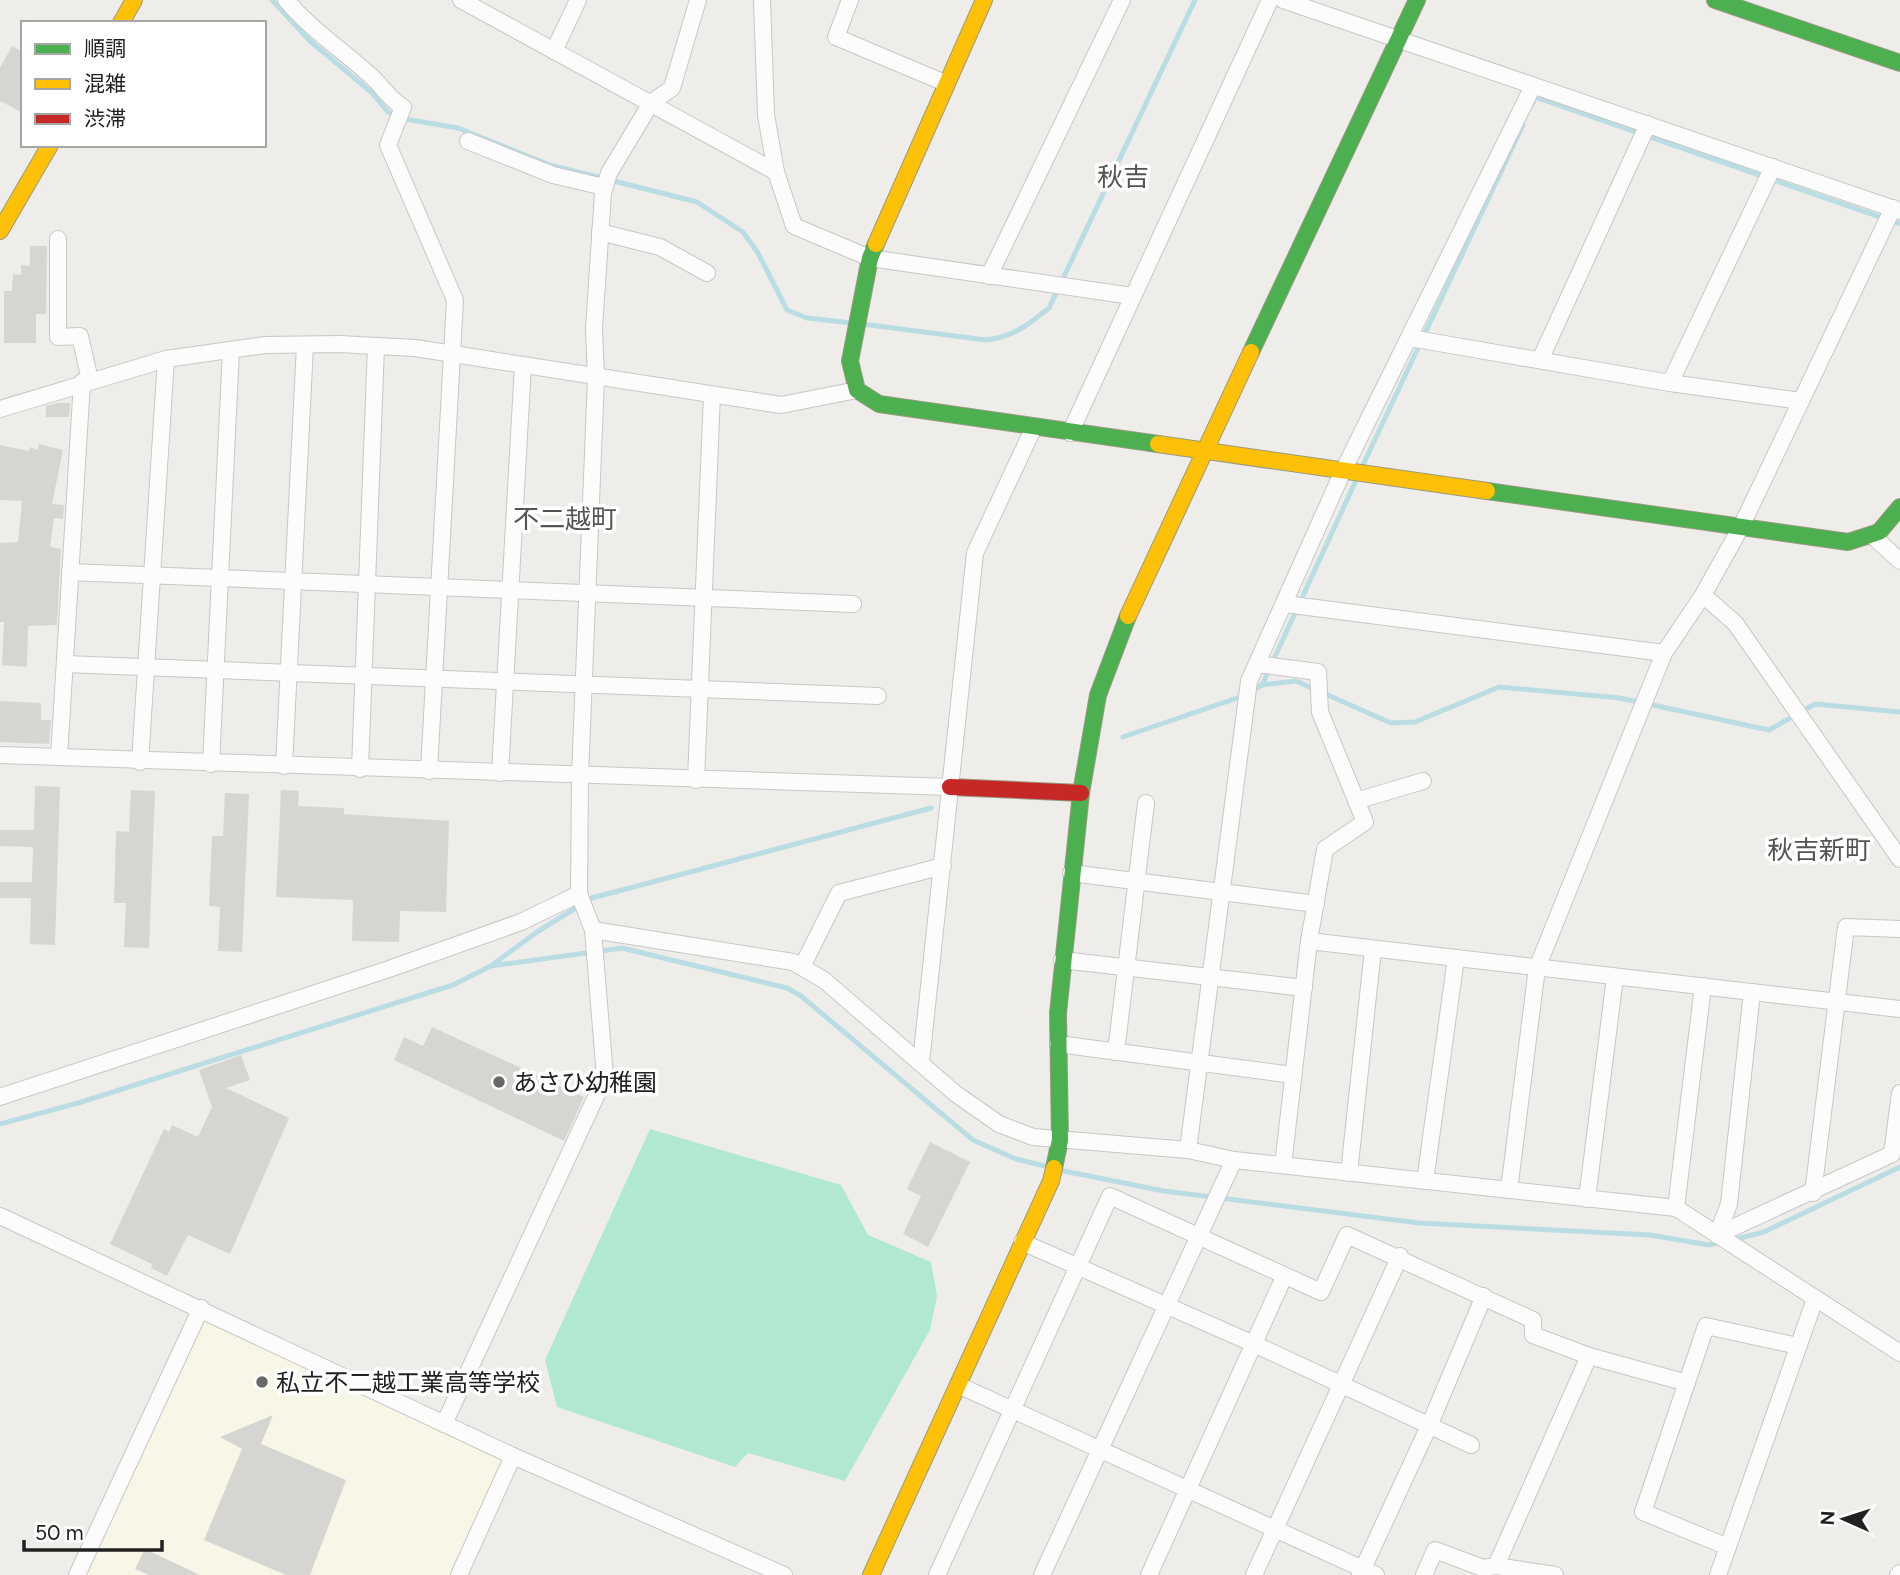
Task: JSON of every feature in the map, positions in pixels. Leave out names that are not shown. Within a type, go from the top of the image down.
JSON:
[{"type":"street","points":[[122,21],[134,0]]},
{"type":"street","points":[[286,0],[307,25],[339,47],[375,79],[392,101],[403,107],[388,145],[455,300],[429,771]]},
{"type":"street","points":[[461,0],[776,172]]},
{"type":"street","points":[[554,51],[578,0]]},
{"type":"street","points":[[444,1423],[605,1077],[593,930],[579,894],[580,776],[596,378],[594,328],[600,232],[607,180],[651,103],[672,88],[698,0]]},
{"type":"street","points":[[762,0],[766,115],[776,172],[794,226],[870,258],[1132,296]]},
{"type":"street","points":[[850,0],[836,37],[945,83]]},
{"type":"street","points":[[857,390],[850,361],[870,258],[945,83],[984,0]]},
{"type":"street","points":[[989,276],[1122,0]]},
{"type":"street","points":[[1070,433],[1270,0]]},
{"type":"street","points":[[1283,0],[1896,209],[1741,527],[1703,595],[1664,653],[1537,968],[1509,1190]]},
{"type":"street","points":[[871,1575],[1051,1181],[1060,1140],[1058,1044],[1062,960],[1081,793],[1098,695],[1131,607],[1417,0]]},
{"type":"street","points":[[1715,0],[1900,63]]},
{"type":"street","points":[[1188,1150],[1249,681],[1343,471],[1533,86]]},
{"type":"street","points":[[1540,360],[1648,124]]},
{"type":"street","points":[[468,141],[553,174],[607,180]]},
{"type":"street","points":[[0,230],[49,147]]},
{"type":"street","points":[[1670,383],[1773,167]]},
{"type":"street","points":[[600,232],[660,247],[707,273]]},
{"type":"street","points":[[58,239],[58,337],[80,336],[86,381],[70,572],[59,757]]},
{"type":"street","points":[[1410,338],[1670,383],[1801,401]]},
{"type":"street","points":[[0,409],[166,359],[231,350],[306,345],[376,346],[450,354],[780,405],[857,390],[879,404],[1203,452],[1848,541],[1875,538],[1894,521],[1900,507]]},
{"type":"street","points":[[284,766],[306,345]]},
{"type":"street","points":[[360,769],[376,346]]},
{"type":"street","points":[[211,764],[231,350]]},
{"type":"street","points":[[140,762],[166,359]]},
{"type":"street","points":[[500,773],[523,365]]},
{"type":"street","points":[[696,780],[712,395]]},
{"type":"street","points":[[921,1062],[975,553],[1034,427]]},
{"type":"street","points":[[1875,538],[1900,561]]},
{"type":"street","points":[[70,572],[853,604]]},
{"type":"street","points":[[1703,595],[1735,623],[1900,859]]},
{"type":"street","points":[[1285,604],[1664,653]]},
{"type":"street","points":[[65,664],[878,696]]},
{"type":"street","points":[[1257,664],[1318,672],[1320,712],[1364,822],[1325,849],[1309,941],[1283,1165]]},
{"type":"street","points":[[0,755],[1081,793]]},
{"type":"street","points":[[1356,800],[1423,781]]},
{"type":"street","points":[[1116,1052],[1146,803]]},
{"type":"street","points":[[802,967],[839,893],[943,866]]},
{"type":"street","points":[[1071,873],[1316,904]]},
{"type":"street","points":[[0,1097],[389,969],[521,922],[579,894]]},
{"type":"street","points":[[1813,1193],[1846,927],[1900,929]]},
{"type":"street","points":[[593,930],[793,962],[824,980],[956,1094],[999,1124],[1033,1136],[1188,1150],[1234,1160],[1676,1208],[1900,1353]]},
{"type":"street","points":[[1309,941],[1900,1009]]},
{"type":"street","points":[[1349,1173],[1373,949]]},
{"type":"street","points":[[1425,1181],[1456,958]]},
{"type":"street","points":[[1062,960],[1304,988]]},
{"type":"street","points":[[1587,1199],[1615,977]]},
{"type":"street","points":[[1676,1208],[1703,986]]},
{"type":"street","points":[[1717,1235],[1729,1204],[1752,992]]},
{"type":"street","points":[[1058,1044],[1293,1075]]},
{"type":"street","points":[[1717,1235],[1813,1193],[1892,1154],[1900,1093]]},
{"type":"street","points":[[1042,1575],[1234,1160]]},
{"type":"street","points":[[937,1575],[1110,1195],[1321,1292],[1347,1235],[1400,1256],[1533,1320],[1533,1335],[1589,1356],[1687,1383]]},
{"type":"street","points":[[0,1216],[513,1456],[784,1575]]},
{"type":"street","points":[[1022,1242],[1254,1344],[1471,1446]]},
{"type":"street","points":[[1254,1575],[1400,1256]]},
{"type":"street","points":[[1149,1575],[1284,1277]]},
{"type":"street","points":[[958,1385],[1366,1573],[1484,1296]]},
{"type":"street","points":[[1718,1575],[1815,1299]]},
{"type":"street","points":[[77,1575],[201,1308]]},
{"type":"street","points":[[1728,1547],[1643,1512],[1706,1326],[1798,1346]]},
{"type":"street","points":[[1496,1566],[1589,1356]]},
{"type":"street","points":[[458,1575],[513,1456]]},
{"type":"street","points":[[1424,1575],[1435,1550],[1483,1568],[1496,1566],[1555,1575]]},
{"type":"shaded area","name":"私立不二越工業高等学校","points":[[201,1308],[513,1456],[459,1575],[77,1575]]},
{"type":"green space","points":[[650,1129],[841,1185],[868,1235],[931,1262],[937,1296],[930,1330],[845,1481],[748,1453],[735,1467],[557,1407],[545,1360]]},
{"type":"building","points":[[12,46],[21,51],[21,112],[0,101],[0,68]]},
{"type":"building","points":[[30,246],[47,246],[46,314],[36,314],[36,343],[4,343],[4,291],[12,291],[13,274],[21,275],[21,265],[30,266]]},
{"type":"building","points":[[70,403],[69,417],[46,417],[46,406]]},
{"type":"building","points":[[39,444],[63,450],[52,504],[64,505],[63,519],[54,518],[50,547],[61,549],[57,625],[28,626],[27,667],[2,665],[4,622],[0,622],[0,543],[18,542],[22,501],[0,500],[0,445],[29,451],[30,447],[38,450]]},
{"type":"building","points":[[0,701],[41,703],[41,720],[51,720],[49,744],[0,742]]},
{"type":"building","points":[[35,786],[60,787],[55,945],[30,944],[31,898],[0,898],[0,882],[32,882],[33,847],[0,846],[0,830],[34,830]]},
{"type":"building","points":[[131,790],[155,791],[149,948],[124,947],[126,903],[114,903],[116,831],[129,832]]},
{"type":"building","points":[[281,790],[299,791],[298,806],[344,808],[344,814],[449,821],[446,912],[400,911],[399,942],[352,941],[353,900],[276,897]]},
{"type":"building","points":[[225,793],[249,794],[242,952],[218,951],[220,907],[209,906],[212,836],[223,836]]},
{"type":"building","name":"あさひ幼稚園","points":[[432,1027],[584,1097],[564,1141],[394,1060],[404,1037],[423,1046]]},
{"type":"building","points":[[241,1055],[250,1080],[226,1088],[289,1118],[230,1254],[188,1235],[167,1276],[151,1268],[152,1264],[110,1244],[164,1129],[169,1132],[172,1125],[198,1137],[212,1107],[199,1070]]},
{"type":"building","points":[[930,1142],[970,1162],[928,1247],[903,1234],[921,1196],[907,1189]]},
{"type":"building","points":[[273,1415],[261,1444],[346,1480],[310,1575],[286,1575],[204,1540],[242,1449],[220,1437]]},
{"type":"building","points":[[145,1549],[200,1575],[149,1575],[135,1569]]},
{"type":"waterway","points":[[272,0],[310,41],[371,92],[388,112],[405,119],[458,128],[550,165],[697,202],[743,232],[758,253],[787,310],[807,318],[852,323]]},
{"type":"waterway","points":[[862,324],[986,340],[1020,329],[1049,308],[1195,0]]},
{"type":"waterway","points":[[1533,103],[1535,97],[1900,224]]},
{"type":"waterway","points":[[1362,467],[1523,125]]},
{"type":"waterway","points":[[1251,691],[1262,685],[1358,476]]},
{"type":"waterway","points":[[1262,685],[1296,681],[1391,723],[1415,722],[1499,687],[1620,698],[1769,730],[1815,704],[1900,712]]},
{"type":"waterway","points":[[1123,737],[1243,696]]},
{"type":"waterway","points":[[0,1124],[78,1103],[453,985],[491,966],[537,932],[592,898],[931,808]]},
{"type":"waterway","points":[[491,966],[622,948],[787,988],[801,996],[973,1140],[1016,1159],[1049,1167]]},
{"type":"waterway","points":[[1732,1240],[1764,1232],[1900,1167]]},
{"type":"waterway","points":[[1059,1170],[1164,1191],[1419,1223],[1650,1235],[1709,1245],[1722,1242]]},
{"type":"traffic: fast","points":[[1251,352],[1417,0]]},
{"type":"traffic: fast","points":[[1715,0],[1900,63]]},
{"type":"traffic: fast","points":[[876,244],[870,258],[850,361],[857,390],[879,404],[1158,444]]},
{"type":"traffic: fast","points":[[1487,491],[1848,542],[1879,532],[1900,507]]},
{"type":"traffic: fast","points":[[1054,1168],[1060,1140],[1058,1013],[1081,793],[1098,695],[1128,616]]},
{"type":"traffic: slow","points":[[122,21],[134,0]]},
{"type":"traffic: slow","points":[[876,244],[984,0]]},
{"type":"traffic: slow","points":[[0,231],[49,147]]},
{"type":"traffic: slow","points":[[1128,616],[1251,352]]},
{"type":"traffic: slow","points":[[1158,444],[1487,491]]},
{"type":"traffic: slow","points":[[871,1575],[1051,1181],[1054,1168]]},
{"type":"traffic: jam","points":[[950,787],[1081,793]]},
{"type":"place","name":"あさひ幼稚園","points":[[499,1082]]},
{"type":"place","name":"私立不二越工業高等学校","points":[[262,1382]]},
{"type":"district","name":"秋吉","points":[[1123,177]]},
{"type":"district","name":"不二越町","points":[[565,519]]},
{"type":"district","name":"秋吉新町","points":[[1819,850]]}]
